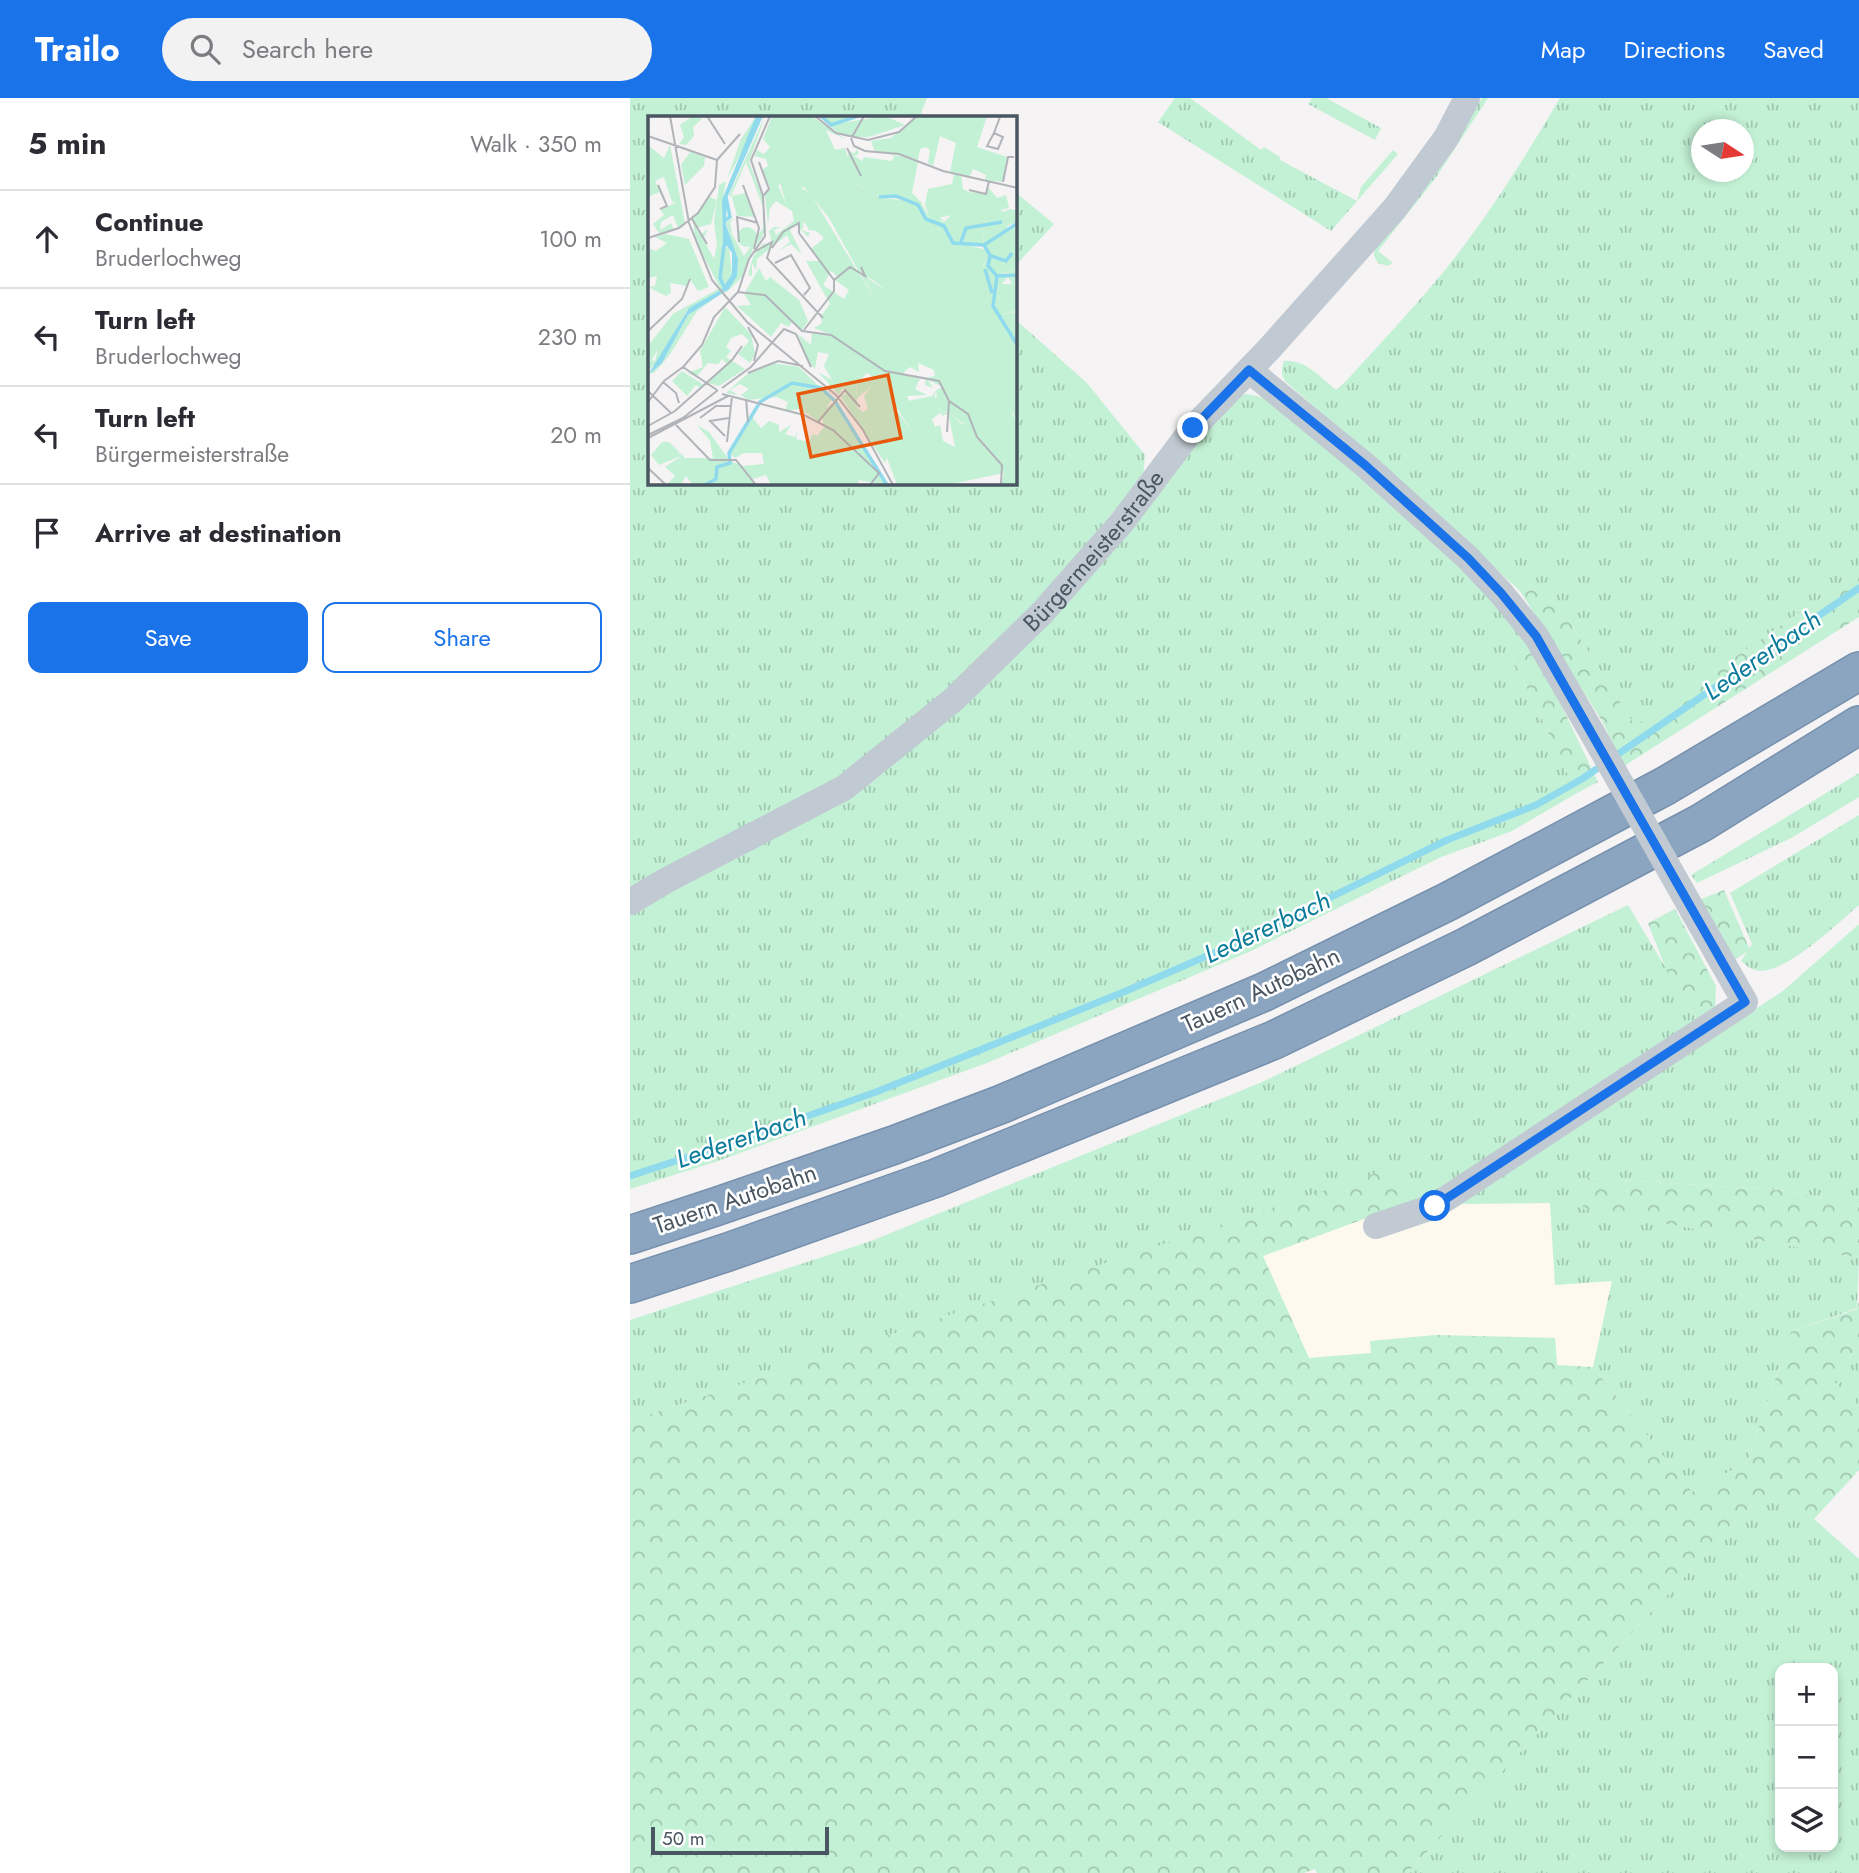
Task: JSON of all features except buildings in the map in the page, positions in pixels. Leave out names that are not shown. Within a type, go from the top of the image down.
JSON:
[{"type":"highway","name":"Tauern Autobahn","points":[[630,1235],[869,1154],[1002,1104],[1264,992],[1449,901],[1665,786],[1859,671]]},
{"type":"highway","name":"Tauern Autobahn","points":[[630,1284],[936,1178],[1274,1040],[1466,947],[1688,830],[1859,725]]},
{"type":"street","name":"Bürgermeisterstraße","points":[[630,902],[844,788],[953,700],[1042,613],[1123,521],[1193,428],[1395,208],[1446,138],[1467,98]]},
{"type":"street","points":[[1249,370],[1365,465],[1476,566],[1536,636],[1745,1002],[1435,1206],[1377,1226]]},
{"type":"shaded area","points":[[1550,1203],[1555,1285],[1612,1281],[1593,1367],[1557,1365],[1555,1338],[1436,1335],[1371,1341],[1371,1353],[1309,1358],[1263,1256],[1372,1216],[1413,1205]]},
{"type":"green space","points":[[630,98],[927,98],[921,113],[925,116],[648,116],[648,485],[1017,485],[1017,321],[1087,383],[1145,455],[1143,478],[983,663],[840,782],[630,894]]},
{"type":"green space","points":[[1175,98],[1190,98],[1261,150],[1264,147],[1280,157],[1280,160],[1357,201],[1361,187],[1393,150],[1398,154],[1331,231],[1158,122]]},
{"type":"green space","points":[[1312,98],[1326,98],[1381,128],[1375,140],[1308,104]]},
{"type":"green space","points":[[1482,98],[1488,98],[1435,179],[1378,251],[1393,263],[1387,266],[1378,263],[1374,256],[1375,247],[1429,178]]},
{"type":"green space","points":[[1560,98],[1859,98],[1859,572],[1635,726],[1548,588],[1520,591],[1285,381],[1282,373],[1284,361],[1299,363],[1336,390],[1441,275],[1504,189]]},
{"type":"green space","points":[[1017,194],[1054,224],[1017,264]]},
{"type":"green space","points":[[1248,394],[1264,398],[1418,522],[1533,646],[1512,657],[1577,793],[1512,831],[1439,858],[1249,952],[987,1063],[718,1161],[630,1189],[630,910],[919,739],[1233,396]]},
{"type":"green space","points":[[1859,572],[1859,617],[1624,766],[1602,721],[1520,591],[1548,588],[1635,726]]},
{"type":"green space","points":[[1533,646],[1598,782],[1577,793],[1512,657]]},
{"type":"green space","points":[[1859,773],[1859,797],[1793,837],[1697,883],[1691,875]]},
{"type":"green space","points":[[1859,815],[1859,905],[1810,947],[1780,966],[1755,970],[1741,961],[1752,944],[1730,893]]},
{"type":"green space","points":[[1724,890],[1750,950],[1734,960],[1699,900]]},
{"type":"green space","points":[[1628,905],[1698,1022],[1413,1205],[1391,1169],[630,1421],[630,1320],[871,1241],[1260,1083]]},
{"type":"green space","points":[[1675,909],[1716,986],[1715,1008],[1697,1019],[1671,982],[1648,923]]},
{"type":"green space","points":[[1859,924],[1859,1204],[1779,1190],[1587,1178],[1584,1209],[1859,1258],[1857,1308],[1791,1332],[1747,1462],[1692,1492],[1593,1367],[1612,1281],[1555,1285],[1550,1203],[1456,1204],[1783,991]]},
{"type":"green space","points":[[1392,1168],[1413,1205],[1372,1216],[1263,1256],[1309,1358],[1371,1353],[1370,1341],[1436,1335],[1555,1338],[1557,1365],[1593,1367],[1692,1492],[1747,1462],[1791,1332],[1857,1309],[1859,1301],[1859,1347],[1829,1377],[1859,1406],[1859,1470],[1814,1519],[1759,1497],[1407,1873],[1317,1873],[1315,1869],[1304,1873],[630,1873],[630,1421]]},
{"type":"green space","points":[[1587,1178],[1779,1190],[1859,1204],[1859,1258],[1583,1209]]},
{"type":"green space","points":[[1859,1347],[1859,1406],[1829,1377]]},
{"type":"green space","points":[[1759,1497],[1814,1519],[1859,1559],[1859,1873],[1407,1873]]},
{"type":"waterway","name":"Ledererbach","points":[[630,1176],[876,1092],[1126,991],[1246,939],[1447,840],[1536,805],[1582,779],[1859,588]]},
{"type":"route","points":[[1193,428],[1249,370],[1365,465],[1468,558],[1536,636],[1745,1002],[1435,1206]]}]
